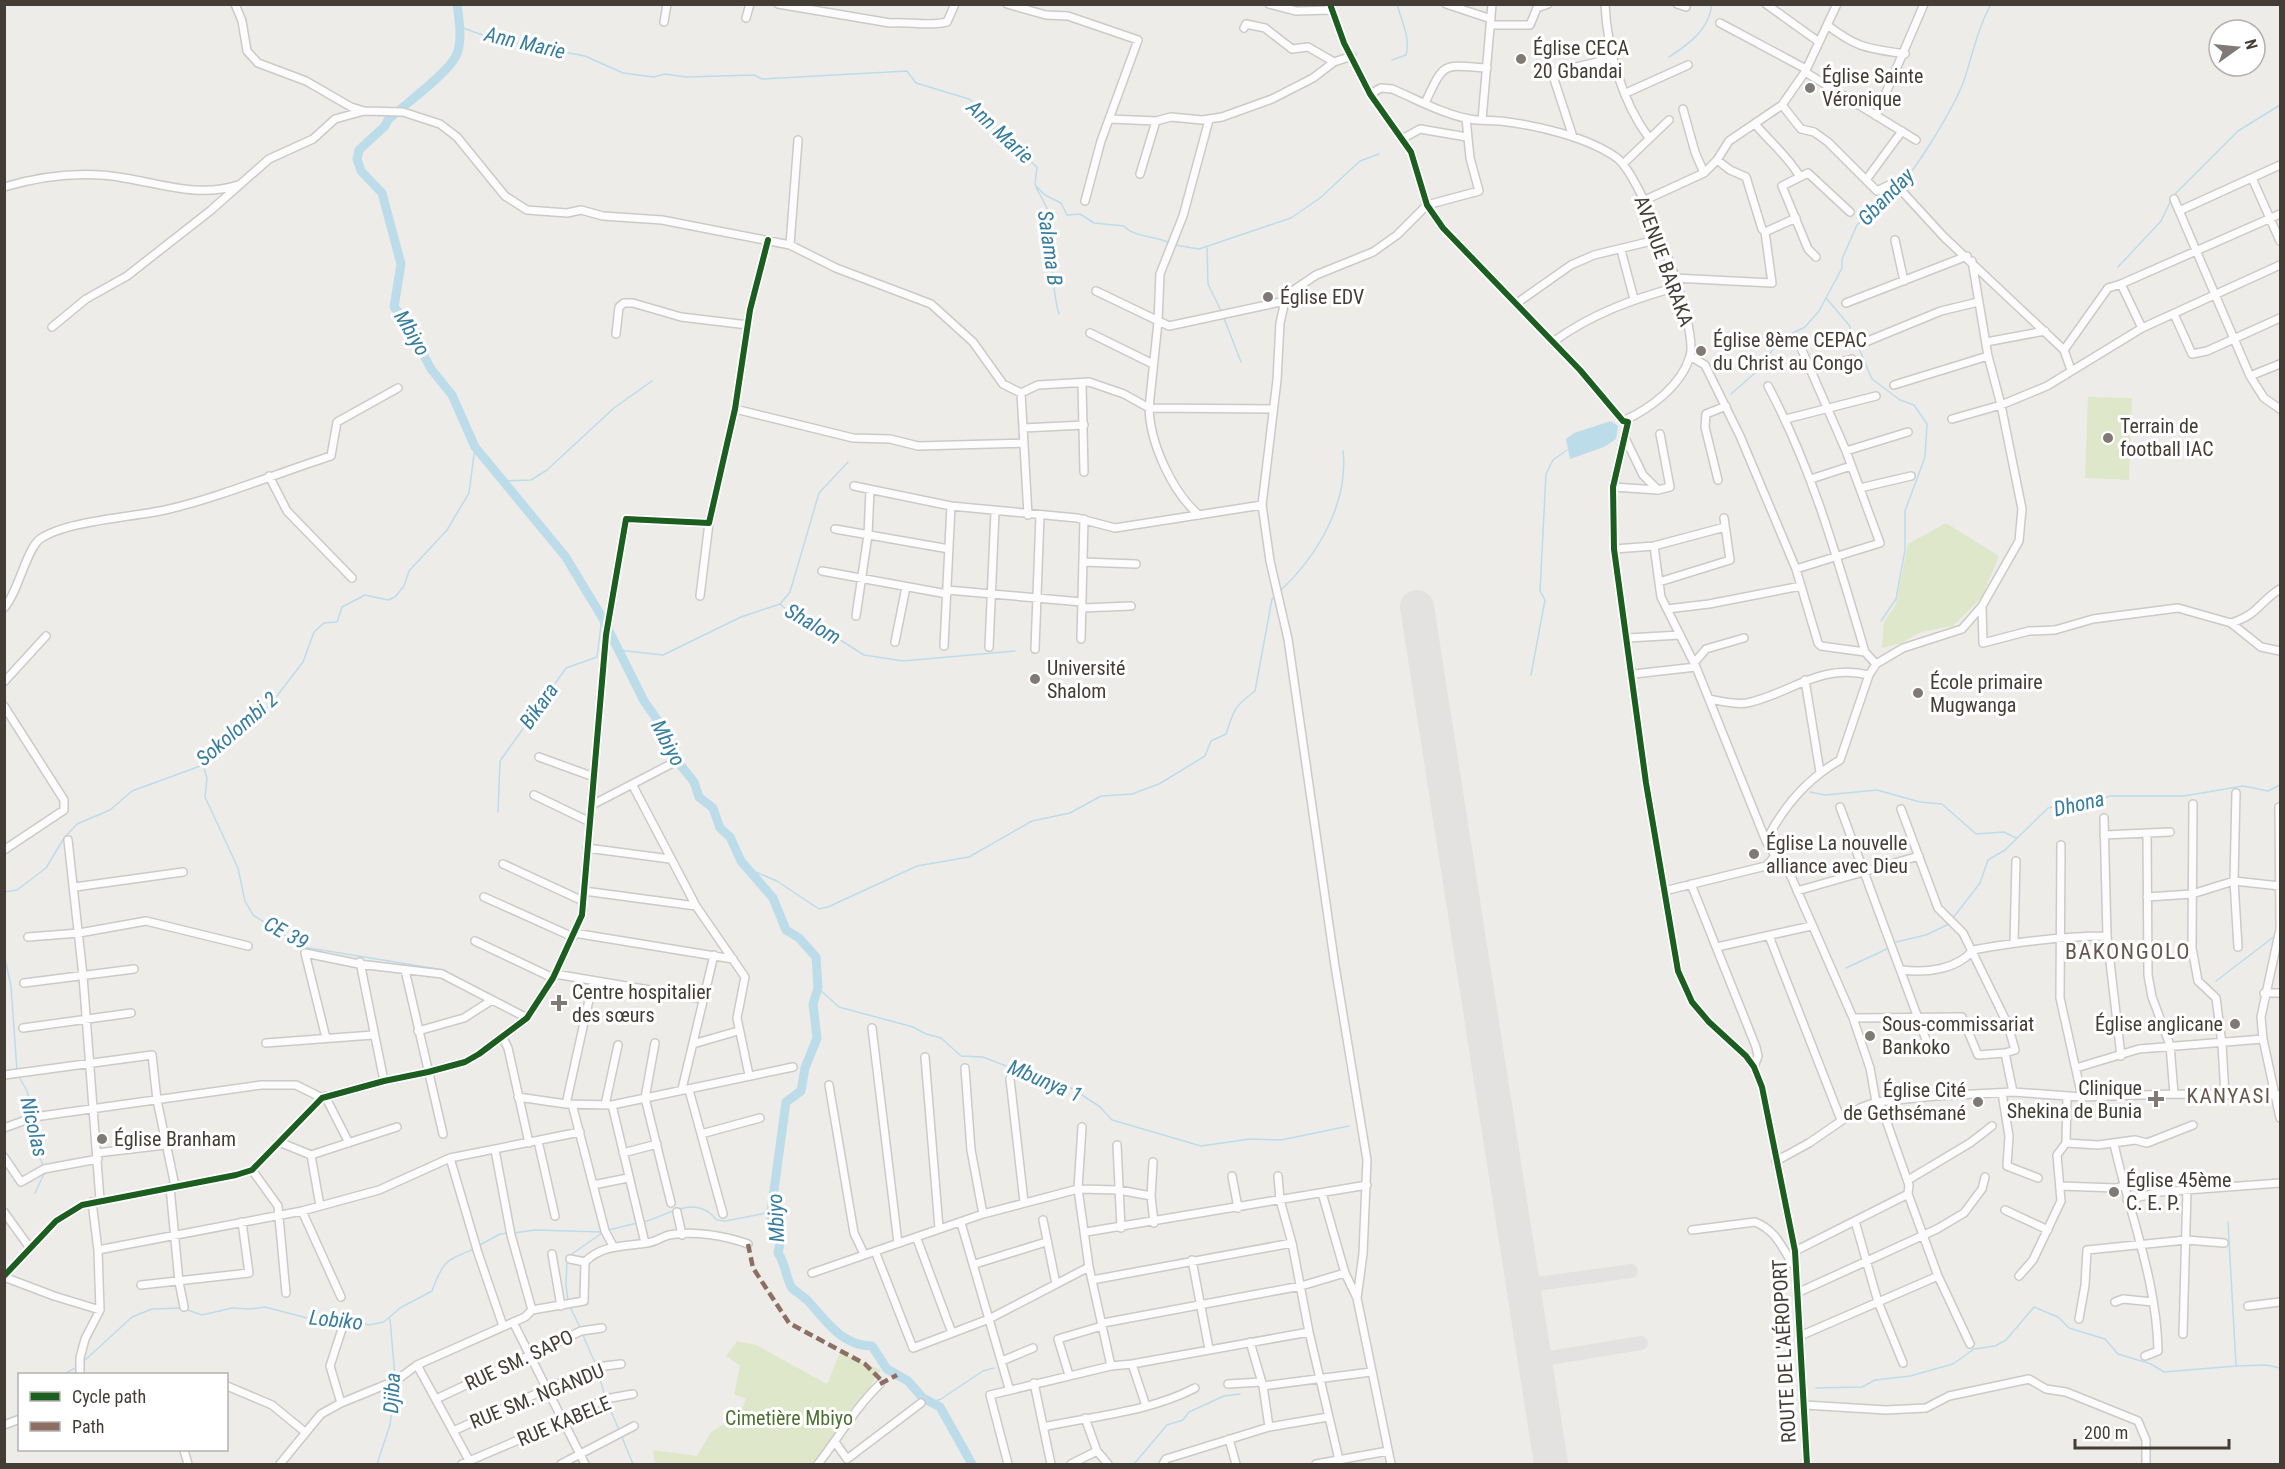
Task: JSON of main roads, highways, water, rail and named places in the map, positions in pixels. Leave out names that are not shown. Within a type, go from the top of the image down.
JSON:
[{"type":"water","points":[[1611,421],[1618,426],[1616,439],[1604,447],[1570,459],[1566,439],[1574,433]]},
{"type":"waterway","name":"Mbiyo","points":[[457,4],[460,37],[456,56],[444,71],[388,120],[385,126],[359,150],[357,159],[361,171],[382,193],[401,264],[394,307],[406,321],[431,369],[452,395],[475,447],[565,556],[602,617],[644,701],[668,735],[678,762],[694,782],[699,797],[713,808],[720,828],[730,837],[741,861],[773,898],[786,930],[799,938],[816,957],[818,988],[813,1004],[817,1038],[805,1068],[801,1091],[786,1102],[771,1212],[771,1221],[781,1239],[778,1253],[792,1288],[807,1300],[835,1330],[851,1342],[872,1346],[887,1369],[908,1381],[923,1398],[940,1407],[972,1464]]},
{"type":"waterway","points":[[1392,60],[1406,55],[1407,49],[1406,36],[1397,4]]},
{"type":"waterway","points":[[1669,57],[1691,41],[1702,29],[1712,4]]},
{"type":"waterway","name":"Gbanday","points":[[1900,185],[1925,151],[1958,94],[1991,4]]},
{"type":"waterway","name":"Ann Marie","points":[[460,27],[494,39],[585,56],[623,73],[654,77],[665,74],[686,77],[754,75],[762,79],[907,71],[916,83],[969,99],[984,111],[994,129],[1037,167],[1035,184]]},
{"type":"waterway","points":[[2173,196],[2238,131],[2280,105]]},
{"type":"waterway","name":"Ann Marie","points":[[1175,245],[1199,249],[1291,218],[1320,198],[1360,161],[1379,154]]},
{"type":"waterway","name":"Ann Marie","points":[[1035,185],[1045,195],[1061,203],[1067,215],[1080,214],[1094,223],[1124,226],[1138,234],[1168,242]]},
{"type":"waterway","name":"Salama B","points":[[1036,187],[1047,208],[1045,229],[1055,252],[1050,255],[1059,314]]},
{"type":"waterway","name":"Gbanday","points":[[1731,394],[1755,373],[1781,339],[1805,327],[1819,311],[1842,268],[1842,259],[1857,225],[1897,188]]},
{"type":"waterway","points":[[2118,267],[2161,221],[2171,200]]},
{"type":"waterway","points":[[1207,248],[1208,284],[1221,311]]},
{"type":"waterway","points":[[1827,299],[1849,325],[1872,379],[1900,400],[1914,405],[1927,424],[1925,457],[1905,511],[1905,550],[1896,599],[1881,621]]},
{"type":"waterway","points":[[1224,318],[1241,362]]},
{"type":"waterway","points":[[503,481],[531,480],[547,470],[614,408],[652,381]]},
{"type":"waterway","name":"Sokolombi 2","points":[[4,892],[17,890],[46,868],[64,838],[77,824],[110,810],[132,791],[203,765],[220,746],[230,741],[270,705],[303,662],[314,632],[324,623],[337,622],[342,607],[365,595],[388,600],[395,597],[404,586],[409,571],[447,530],[469,493],[475,447]]},
{"type":"waterway","points":[[1531,675],[1545,600],[1540,591],[1546,474],[1553,460],[1567,450]]},
{"type":"waterway","points":[[1281,590],[1307,561],[1328,527],[1341,490],[1344,471],[1343,451]]},
{"type":"waterway","name":"Shalom","points":[[617,650],[663,655],[741,617],[780,604],[790,592],[819,493],[848,462]]},
{"type":"waterway","points":[[751,870],[777,881],[819,909],[917,866],[969,857],[1032,821],[1070,813],[1101,796],[1132,794],[1159,784],[1205,756],[1211,741],[1226,734],[1236,709],[1255,691],[1272,599],[1275,596]]},
{"type":"waterway","name":"Shalom","points":[[780,604],[793,615],[809,620],[864,655],[903,661],[1015,651]]},
{"type":"waterway","name":"Bikara","points":[[498,812],[500,761],[566,668],[597,657],[602,617]]},
{"type":"waterway","name":"CE 39","points":[[203,765],[207,778],[205,797],[238,868],[245,901],[253,915],[303,947],[444,970]]},
{"type":"waterway","name":"Dhona","points":[[1953,918],[1980,883],[1988,860],[2005,850],[2048,808],[2094,802],[2110,796],[2184,796],[2243,786],[2268,791],[2280,785]]},
{"type":"waterway","points":[[1810,792],[1825,795],[1877,790],[1920,802],[1942,804],[1976,834],[2004,832],[2016,838]]},
{"type":"waterway","name":"Dhona","points":[[1896,942],[1926,935],[1949,924]]},
{"type":"waterway","points":[[2216,981],[2275,936]]},
{"type":"waterway","name":"Dhona","points":[[1846,968],[1889,948]]},
{"type":"waterway","name":"Nicolas","points":[[4,954],[11,986],[17,1071]]},
{"type":"waterway","name":"Mbunya 1","points":[[818,988],[839,1007],[913,1027],[941,1038],[961,1056],[983,1057],[1006,1066],[1031,1070],[1041,1082],[1066,1085],[1099,1106],[1112,1120],[1201,1146],[1250,1139],[1281,1140],[1349,1126]]},
{"type":"waterway","name":"Nicolas","points":[[18,1075],[27,1091],[33,1115]]},
{"type":"waterway","name":"Nicolas","points":[[34,1120],[37,1151],[43,1165]]},
{"type":"waterway","name":"Nicolas","points":[[35,1193],[45,1172]]},
{"type":"waterway","name":"Lobiko","points":[[644,1222],[672,1211],[691,1207],[700,1208],[709,1212],[717,1220],[726,1221],[771,1212]]},
{"type":"waterway","points":[[2228,1222],[2236,1365]]},
{"type":"waterway","name":"Lobiko","points":[[609,1230],[637,1223]]},
{"type":"waterway","name":"Lobiko","points":[[514,1233],[535,1230],[602,1232]]},
{"type":"waterway","name":"Lobiko","points":[[478,1246],[500,1234],[509,1233]]},
{"type":"waterway","points":[[569,1256],[602,1233]]},
{"type":"waterway","name":"Lobiko","points":[[185,1309],[202,1315],[232,1308],[265,1307],[311,1319],[335,1322],[349,1320],[369,1325],[384,1322],[400,1308],[432,1291],[446,1263],[474,1249]]},
{"type":"waterway","points":[[567,1260],[568,1300]]},
{"type":"waterway","points":[[570,1307],[580,1327]]},
{"type":"waterway","points":[[1816,1388],[1862,1387],[1875,1380],[1910,1376],[1953,1364],[1974,1349],[1995,1346],[2006,1340],[2034,1307],[2058,1317],[2069,1328],[2105,1339],[2118,1354],[2151,1364],[2164,1372],[2236,1366],[2266,1365],[2280,1368]]},
{"type":"waterway","name":"Lobiko","points":[[83,1362],[132,1317],[152,1309],[181,1308]]},
{"type":"waterway","name":"Djiba","points":[[390,1319],[395,1377]]},
{"type":"waterway","points":[[583,1335],[595,1363]]},
{"type":"waterway","name":"Lobiko","points":[[66,1373],[77,1367]]},
{"type":"waterway","points":[[933,1402],[983,1371],[994,1368]]},
{"type":"waterway","points":[[598,1371],[605,1397]]},
{"type":"waterway","name":"Djiba","points":[[377,1464],[390,1425],[395,1385]]},
{"type":"waterway","points":[[1134,1464],[1167,1425],[1183,1420],[1189,1412],[1224,1396],[1240,1394]]},
{"type":"waterway","points":[[607,1402],[619,1430]]},
{"type":"waterway","points":[[621,1435],[633,1464]]},
{"type":"place","name":"Église CECA 20 Gbandai","points":[[1521,59]]},
{"type":"place","name":"Église Sainte Véronique","points":[[1810,88]]},
{"type":"place","name":"Église EDV","points":[[1268,297]]},
{"type":"place","name":"Église 8ème CEPAC du Christ au Congo","points":[[1701,351]]},
{"type":"place","name":"Terrain de football IAC","points":[[2108,438]]},
{"type":"place","name":"Université Shalom","points":[[1035,679]]},
{"type":"place","name":"École primaire Mugwanga","points":[[1918,693]]},
{"type":"place","name":"Église La nouvelle alliance avec Dieu","points":[[1754,854]]},
{"type":"place","name":"Centre hospitalier des sœurs","points":[[559,1003]]},
{"type":"place","name":"Église anglicane","points":[[2235,1024]]},
{"type":"place","name":"Sous-commissariat Bankoko","points":[[1870,1036]]},
{"type":"place","name":"Clinique Shekina de Bunia","points":[[2156,1099]]},
{"type":"place","name":"Église Cité de Gethsémané","points":[[1978,1102]]},
{"type":"place","name":"Église Branham","points":[[102,1139]]},
{"type":"place","name":"Église 45ème C. E. P.","points":[[2114,1192]]},
{"type":"district","name":"BAKONGOLO","points":[[2128,951]]},
{"type":"district","name":"KANYASI","points":[[2229,1096]]},
{"type":"park label","name":"Cimetière Mbiyo","points":[[789,1418]]}]
